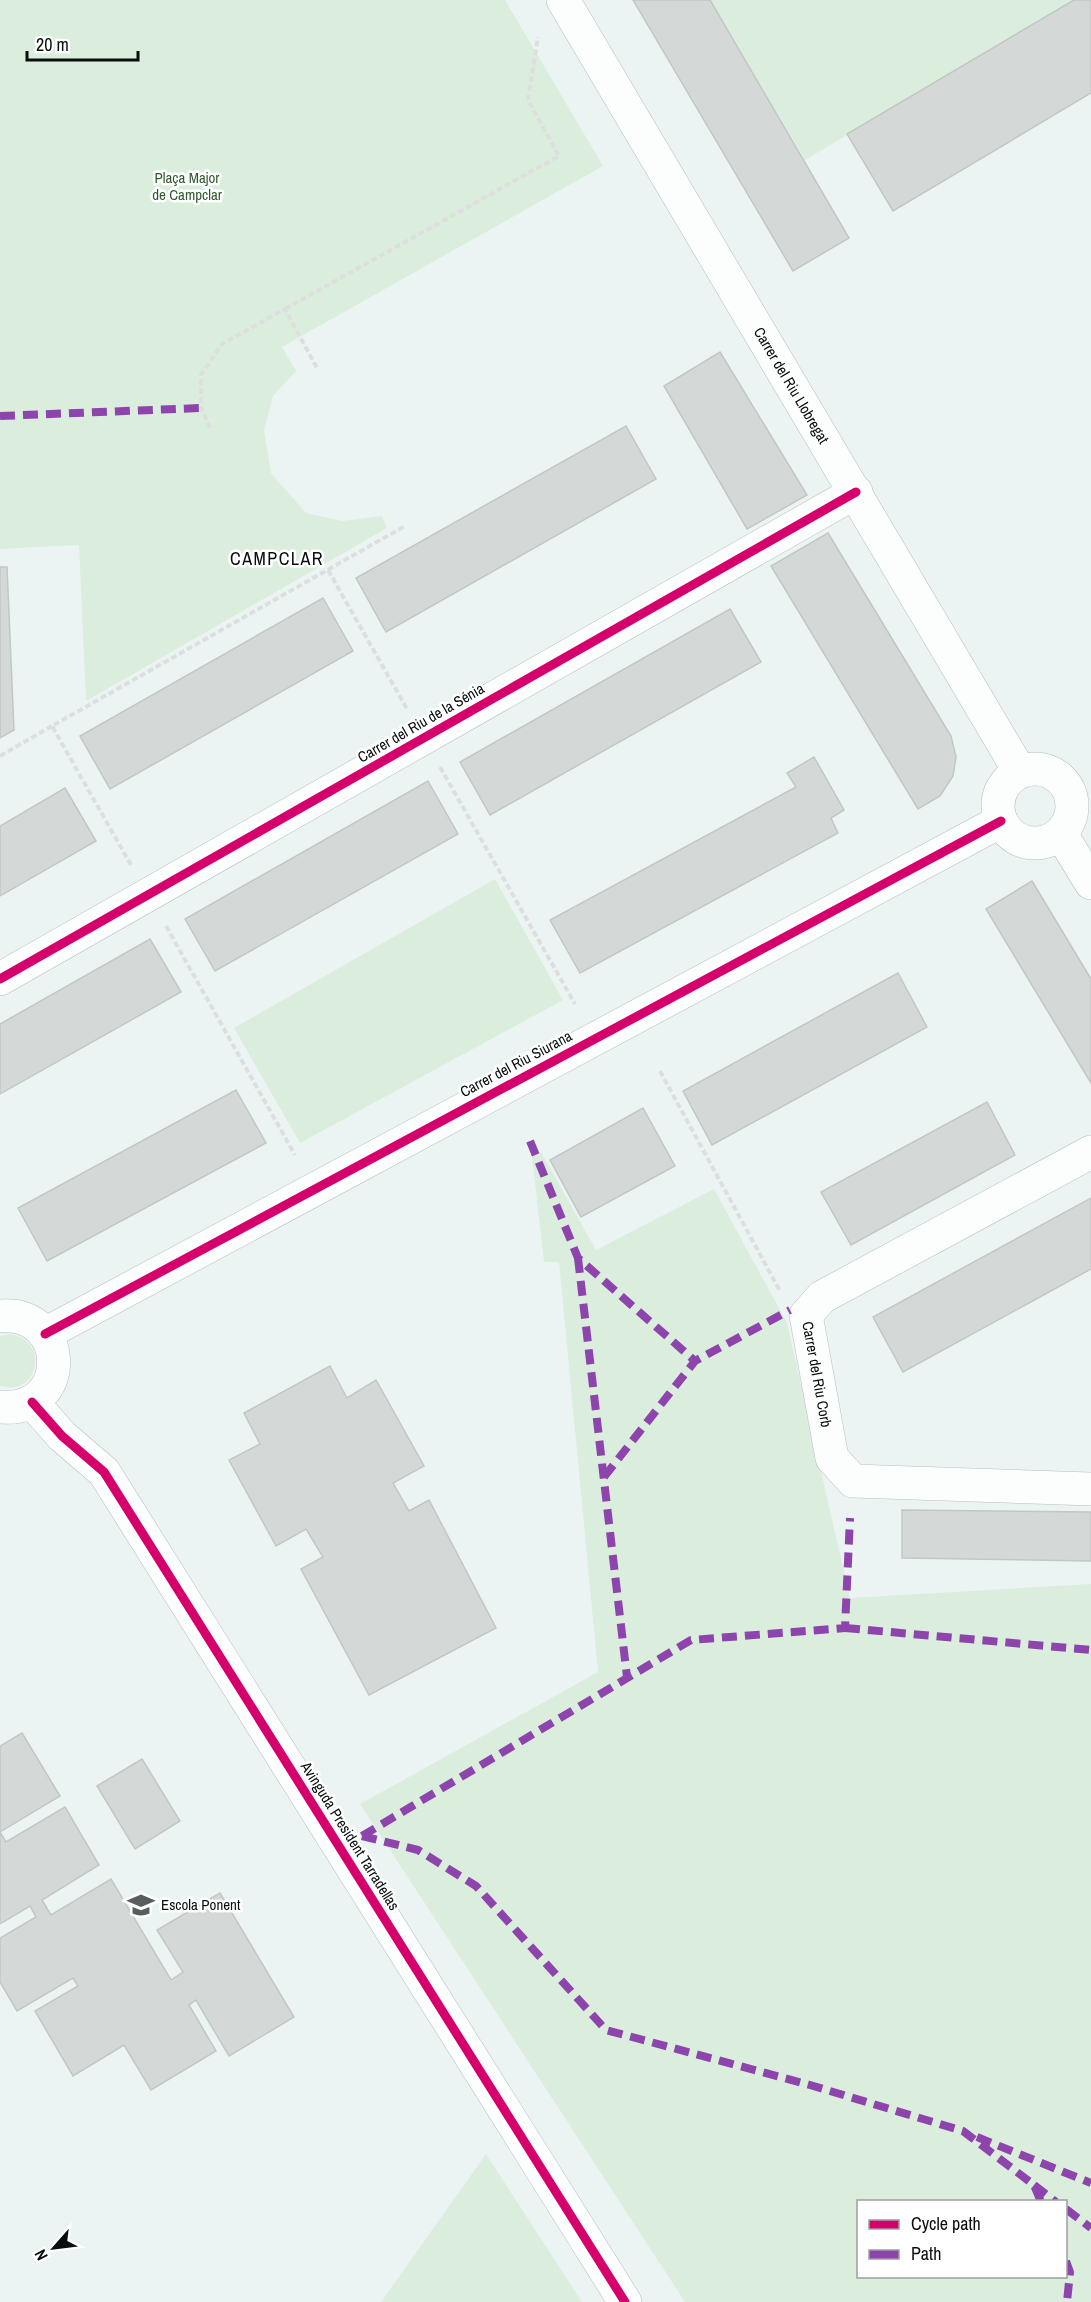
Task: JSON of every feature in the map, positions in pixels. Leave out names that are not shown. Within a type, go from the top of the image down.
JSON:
[{"type":"street","name":"Carrer del Riu Llobregat","points":[[563,0],[1020,772]]},
{"type":"street","name":"Carrer del Riu de la Sénia","points":[[0,979],[856,492]]},
{"type":"street","points":[[1035,768],[1050,771],[1062,780],[1071,792],[1073,807],[1070,822],[1061,834],[1051,840],[1039,843],[1016,838],[1001,821],[998,807],[1000,793],[1008,780],[1020,772],[1035,768]]},
{"type":"street","name":"Carrer del Riu Siurana","points":[[45,1334],[1001,821]]},
{"type":"street","points":[[1061,834],[1091,883]]},
{"type":"street","name":"Carrer del Riu Corb","points":[[1091,1152],[822,1297],[806,1315],[832,1458],[853,1480],[1091,1489]]},
{"type":"street","points":[[0,1316],[11,1315],[26,1318],[45,1334],[54,1352],[54,1366],[45,1391],[32,1402],[17,1407],[0,1407]]},
{"type":"street","name":"Avinguda President Tarradellas","points":[[32,1402],[62,1436],[104,1472],[625,2302]]},
{"type":"path","points":[[210,428],[201,408],[201,375],[222,344],[559,156],[528,100],[538,37]]},
{"type":"path","points":[[285,309],[318,370]]},
{"type":"path","points":[[0,756],[405,526]]},
{"type":"path","points":[[328,570],[575,1004]]},
{"type":"path","points":[[52,726],[295,1155]]},
{"type":"path","points":[[660,1071],[785,1299]]},
{"type":"green space","name":"Plaça Major de Campclar","points":[[0,0],[505,0],[603,166],[282,347],[296,371],[273,396],[264,430],[271,473],[306,513],[342,521],[382,516],[387,528],[86,701],[79,545],[0,549]]},
{"type":"green space","points":[[710,0],[1074,0],[805,160]]},
{"type":"green space","points":[[495,879],[563,1000],[300,1143],[234,1028]]},
{"type":"green space","points":[[541,1152],[596,1250],[714,1189],[787,1323],[850,1598],[1091,1584],[1091,2302],[685,2302],[360,1804],[598,1672],[559,1262],[544,1262],[532,1156]]},
{"type":"green space","points":[[10,1334],[23,1339],[31,1347],[35,1356],[35,1367],[31,1376],[23,1384],[13,1387],[0,1386],[0,1336]]},
{"type":"green space","points":[[486,2154],[582,2302],[381,2302]]},
{"type":"building","points":[[633,0],[710,0],[849,238],[793,271]]},
{"type":"building","points":[[1074,0],[1091,0],[1091,93],[893,211],[847,134]]},
{"type":"building","points":[[720,352],[807,495],[747,529],[664,386]]},
{"type":"building","points":[[626,426],[656,479],[386,632],[356,578]]},
{"type":"building","points":[[828,533],[951,736],[956,757],[953,776],[940,796],[918,809],[771,566]]},
{"type":"building","points":[[0,567],[7,567],[14,730],[0,738]]},
{"type":"building","points":[[323,598],[353,651],[110,789],[80,736]]},
{"type":"building","points":[[730,609],[761,662],[490,815],[460,762]]},
{"type":"building","points":[[814,757],[844,810],[831,818],[838,833],[580,973],[550,920],[796,787],[787,773]]},
{"type":"building","points":[[428,781],[458,834],[215,971],[185,919]]},
{"type":"building","points":[[65,788],[96,841],[0,896],[0,826]]},
{"type":"building","points":[[1032,881],[1091,979],[1091,1083],[986,909]]},
{"type":"building","points":[[150,939],[181,992],[0,1094],[0,1024]]},
{"type":"building","points":[[898,973],[927,1027],[712,1145],[683,1091]]},
{"type":"building","points":[[236,1090],[266,1143],[47,1261],[18,1208]]},
{"type":"building","points":[[987,1102],[1015,1155],[851,1245],[821,1192]]},
{"type":"building","points":[[643,1108],[675,1166],[581,1217],[550,1160]]},
{"type":"building","points":[[1091,1198],[1091,1269],[903,1372],[873,1317]]},
{"type":"building","points":[[330,1366],[347,1398],[376,1380],[424,1466],[393,1483],[409,1511],[429,1500],[496,1628],[369,1695],[301,1569],[323,1557],[306,1529],[276,1546],[229,1460],[260,1444],[244,1413]]},
{"type":"building","points":[[902,1510],[1091,1512],[1091,1561],[902,1558]]},
{"type":"building","points":[[22,1733],[60,1796],[0,1832],[0,1746]]},
{"type":"building","points":[[142,1759],[180,1821],[135,1849],[97,1786]]},
{"type":"building","points":[[65,1807],[99,1865],[42,1900],[51,1915],[111,1879],[171,1980],[183,1972],[157,1930],[220,1893],[294,2017],[229,2056],[196,2000],[189,2005],[216,2051],[151,2090],[124,2045],[73,2076],[35,2011],[78,1986],[73,1978],[17,2011],[0,1982],[0,1938],[36,1917],[30,1906],[0,1924],[0,1832],[6,1842]]},
{"type":"marked path","points":[[0,416],[201,408]]},
{"type":"marked path","points":[[530,1141],[578,1258],[695,1361]]},
{"type":"marked path","points":[[578,1258],[627,1677]]},
{"type":"marked path","points":[[604,1477],[695,1361],[790,1310]]},
{"type":"marked path","points":[[362,1836],[691,1640],[845,1628],[850,1518]]},
{"type":"marked path","points":[[845,1628],[1091,1650]]},
{"type":"marked path","points":[[362,1836],[418,1850],[476,1886],[606,2030],[810,2085],[963,2131],[1034,2185],[1040,2200]]},
{"type":"marked path","points":[[977,2137],[1091,2183]]},
{"type":"marked path","points":[[1034,2185],[1053,2200]]},
{"type":"marked path","points":[[1067,2210],[1091,2228]]},
{"type":"marked path","points":[[1067,2264],[1070,2272],[1067,2302]]},
{"type":"cycle path","points":[[0,979],[856,492]]},
{"type":"cycle path","points":[[45,1334],[1001,821]]},
{"type":"cycle path","points":[[32,1402],[62,1436],[104,1472],[625,2302]]},
{"type":"place","name":"Escola Ponent","points":[[141,1905]]},
{"type":"district","name":"CAMPCLAR","points":[[277,559]]}]
